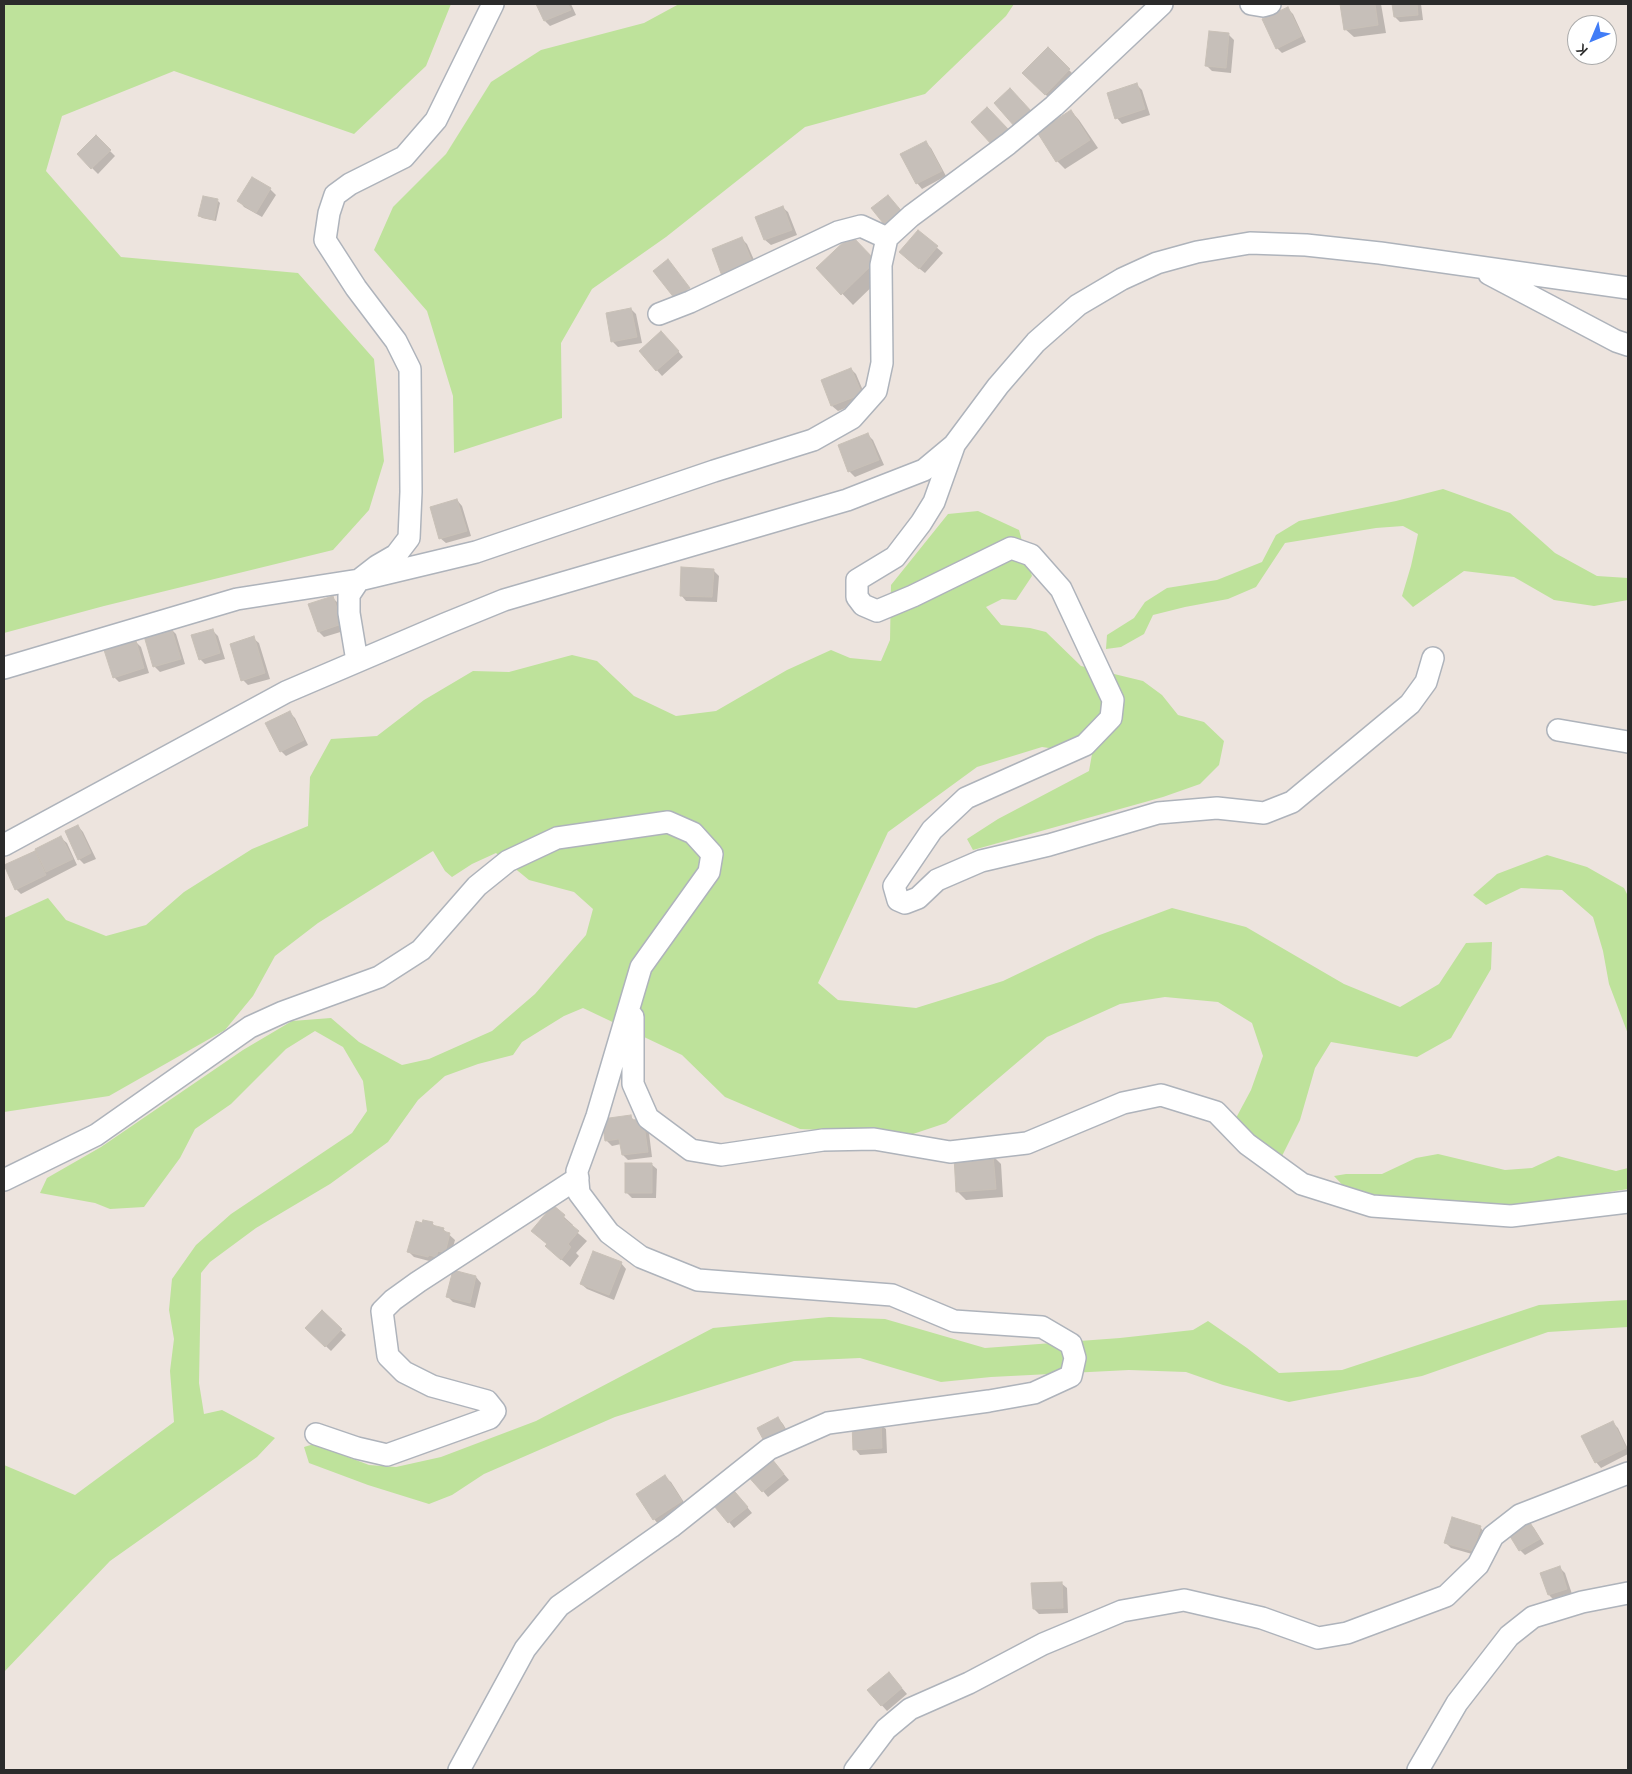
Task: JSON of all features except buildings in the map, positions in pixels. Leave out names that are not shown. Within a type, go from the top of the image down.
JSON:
[{"type":"street","points":[[357,661],[349,613],[349,594],[359,580],[377,566],[396,555],[409,538],[411,492],[410,369],[396,341],[356,288],[325,240],[329,213],[335,195],[350,184],[404,157],[436,120],[493,4]]},
{"type":"street","points":[[4,668],[237,599],[359,580],[476,552],[714,471],[813,440],[852,418],[876,391],[882,363],[881,265],[887,238],[911,216],[1008,144],[1054,106],[1162,4]]},
{"type":"street","points":[[1251,4],[1263,6],[1270,4]]},
{"type":"street","points":[[659,314],[690,302],[838,232],[861,226],[887,238]]},
{"type":"street","points":[[4,845],[286,692],[504,600],[847,500],[924,470],[954,446],[998,386],[1043,336],[1078,305],[1122,279],[1157,263],[1197,252],[1250,243],[1306,245],[1628,288]]},
{"type":"street","points":[[1476,267],[1616,341],[1628,345]]},
{"type":"street","points":[[954,446],[934,502],[921,523],[894,557],[857,580],[857,597],[863,606],[876,611],[913,596],[1011,548],[1030,554],[1062,589],[1113,700],[1112,718],[1085,745],[966,798],[932,830],[894,886],[898,900],[905,903],[918,898],[937,880],[981,861],[1049,845],[1158,813],[1217,808],[1264,812],[1292,802],[1410,704],[1426,682],[1433,658]]},
{"type":"street","points":[[1558,730],[1628,742]]},
{"type":"street","points":[[4,1180],[96,1135],[250,1027],[283,1012],[379,977],[421,950],[477,886],[508,861],[557,838],[668,822],[693,833],[712,854],[709,872],[641,967],[597,1116],[577,1171],[579,1194],[610,1233],[641,1257],[698,1280],[892,1295],[954,1321],[1042,1328],[1071,1344],[1075,1358],[1071,1376],[1034,1393],[989,1402],[828,1423],[769,1449],[671,1527],[559,1606],[524,1650],[459,1770]]},
{"type":"street","points":[[633,992],[633,1084],[648,1118],[691,1150],[721,1155],[823,1140],[874,1139],[950,1152],[1027,1143],[1123,1103],[1161,1096],[1216,1112],[1247,1144],[1302,1184],[1372,1206],[1511,1216],[1628,1202]]},
{"type":"street","points":[[316,1434],[356,1448],[387,1455],[490,1418],[495,1411],[487,1401],[432,1386],[404,1372],[388,1356],[382,1311],[393,1300],[418,1282],[578,1178]]},
{"type":"street","points":[[855,1770],[886,1729],[910,1709],[969,1683],[1043,1644],[1122,1611],[1184,1600],[1262,1618],[1318,1638],[1347,1633],[1446,1596],[1478,1565],[1493,1536],[1520,1515],[1628,1473]]},
{"type":"street","points":[[1418,1770],[1456,1703],[1509,1636],[1533,1617],[1582,1602],[1628,1593]]},
{"type":"green space","points":[[4,4],[451,4],[426,66],[354,134],[174,71],[62,116],[46,171],[121,257],[298,273],[374,359],[384,461],[369,510],[333,550],[104,606],[4,633]]},
{"type":"green space","points":[[679,4],[1014,4],[1006,16],[925,94],[805,127],[666,237],[592,289],[561,343],[562,418],[454,453],[453,396],[427,311],[374,250],[393,207],[446,154],[491,82],[541,50],[644,23]]},
{"type":"green space","points":[[1443,489],[1510,513],[1555,553],[1597,576],[1628,578],[1628,600],[1594,606],[1554,600],[1514,577],[1464,571],[1413,607],[1402,596],[1418,534],[1403,526],[1376,528],[1285,543],[1256,587],[1228,599],[1153,615],[1144,634],[1121,647],[1106,649],[1107,635],[1134,618],[1145,602],[1167,588],[1217,580],[1262,562],[1276,535],[1299,521],[1396,501]]},
{"type":"green space","points":[[978,511],[1019,530],[1032,576],[1016,600],[1002,599],[986,607],[1001,625],[1046,632],[1081,666],[1143,681],[1162,695],[1178,715],[1204,722],[1224,741],[1219,765],[1200,784],[1163,797],[973,850],[967,839],[998,819],[1089,771],[1092,754],[1042,747],[977,767],[888,832],[818,983],[838,1000],[916,1008],[1003,981],[1097,936],[1172,908],[1246,927],[1344,984],[1400,1007],[1439,984],[1466,943],[1492,942],[1491,969],[1451,1038],[1417,1057],[1331,1042],[1315,1068],[1300,1120],[1281,1158],[1264,1147],[1236,1118],[1251,1090],[1263,1056],[1252,1023],[1218,1002],[1165,997],[1120,1004],[1047,1037],[946,1123],[913,1134],[800,1129],[725,1097],[682,1055],[583,1008],[564,1016],[522,1042],[513,1055],[478,1064],[445,1076],[418,1100],[388,1142],[330,1184],[256,1228],[210,1262],[201,1273],[199,1383],[204,1414],[222,1410],[275,1438],[257,1457],[110,1561],[4,1672],[4,1465],[75,1495],[174,1422],[170,1371],[174,1339],[169,1310],[172,1279],[196,1245],[231,1214],[352,1133],[367,1111],[363,1081],[343,1047],[315,1031],[286,1049],[231,1104],[195,1129],[180,1158],[144,1207],[110,1209],[95,1203],[40,1193],[47,1178],[101,1147],[243,1050],[292,1021],[331,1018],[359,1042],[402,1065],[429,1059],[492,1031],[535,994],[586,935],[593,909],[574,892],[529,880],[496,853],[472,864],[452,877],[445,871],[433,851],[318,923],[275,956],[253,996],[225,1030],[109,1096],[4,1112],[4,918],[48,898],[66,920],[106,936],[146,925],[184,892],[252,849],[308,826],[310,777],[331,739],[377,736],[424,700],[473,671],[509,672],[572,655],[597,661],[634,696],[676,716],[716,711],[787,670],[831,650],[850,658],[881,661],[890,640],[891,585],[948,514]]},
{"type":"green space","points":[[1547,855],[1587,867],[1624,888],[1628,896],[1628,1034],[1609,984],[1603,951],[1593,917],[1562,890],[1521,888],[1486,905],[1473,895],[1497,874]]},
{"type":"green space","points":[[1438,1154],[1505,1170],[1532,1168],[1558,1156],[1616,1171],[1628,1168],[1628,1189],[1522,1206],[1397,1198],[1348,1191],[1334,1176],[1382,1174],[1416,1158]]},
{"type":"green space","points":[[1628,1300],[1628,1327],[1548,1332],[1422,1376],[1289,1402],[1223,1385],[1186,1372],[1129,1370],[991,1377],[941,1382],[860,1358],[794,1361],[615,1417],[484,1474],[452,1495],[429,1504],[368,1485],[309,1463],[304,1447],[314,1444],[369,1465],[396,1467],[441,1457],[536,1421],[713,1328],[829,1317],[885,1319],[985,1348],[1120,1338],[1193,1330],[1208,1321],[1279,1373],[1342,1370],[1539,1305]]}]
